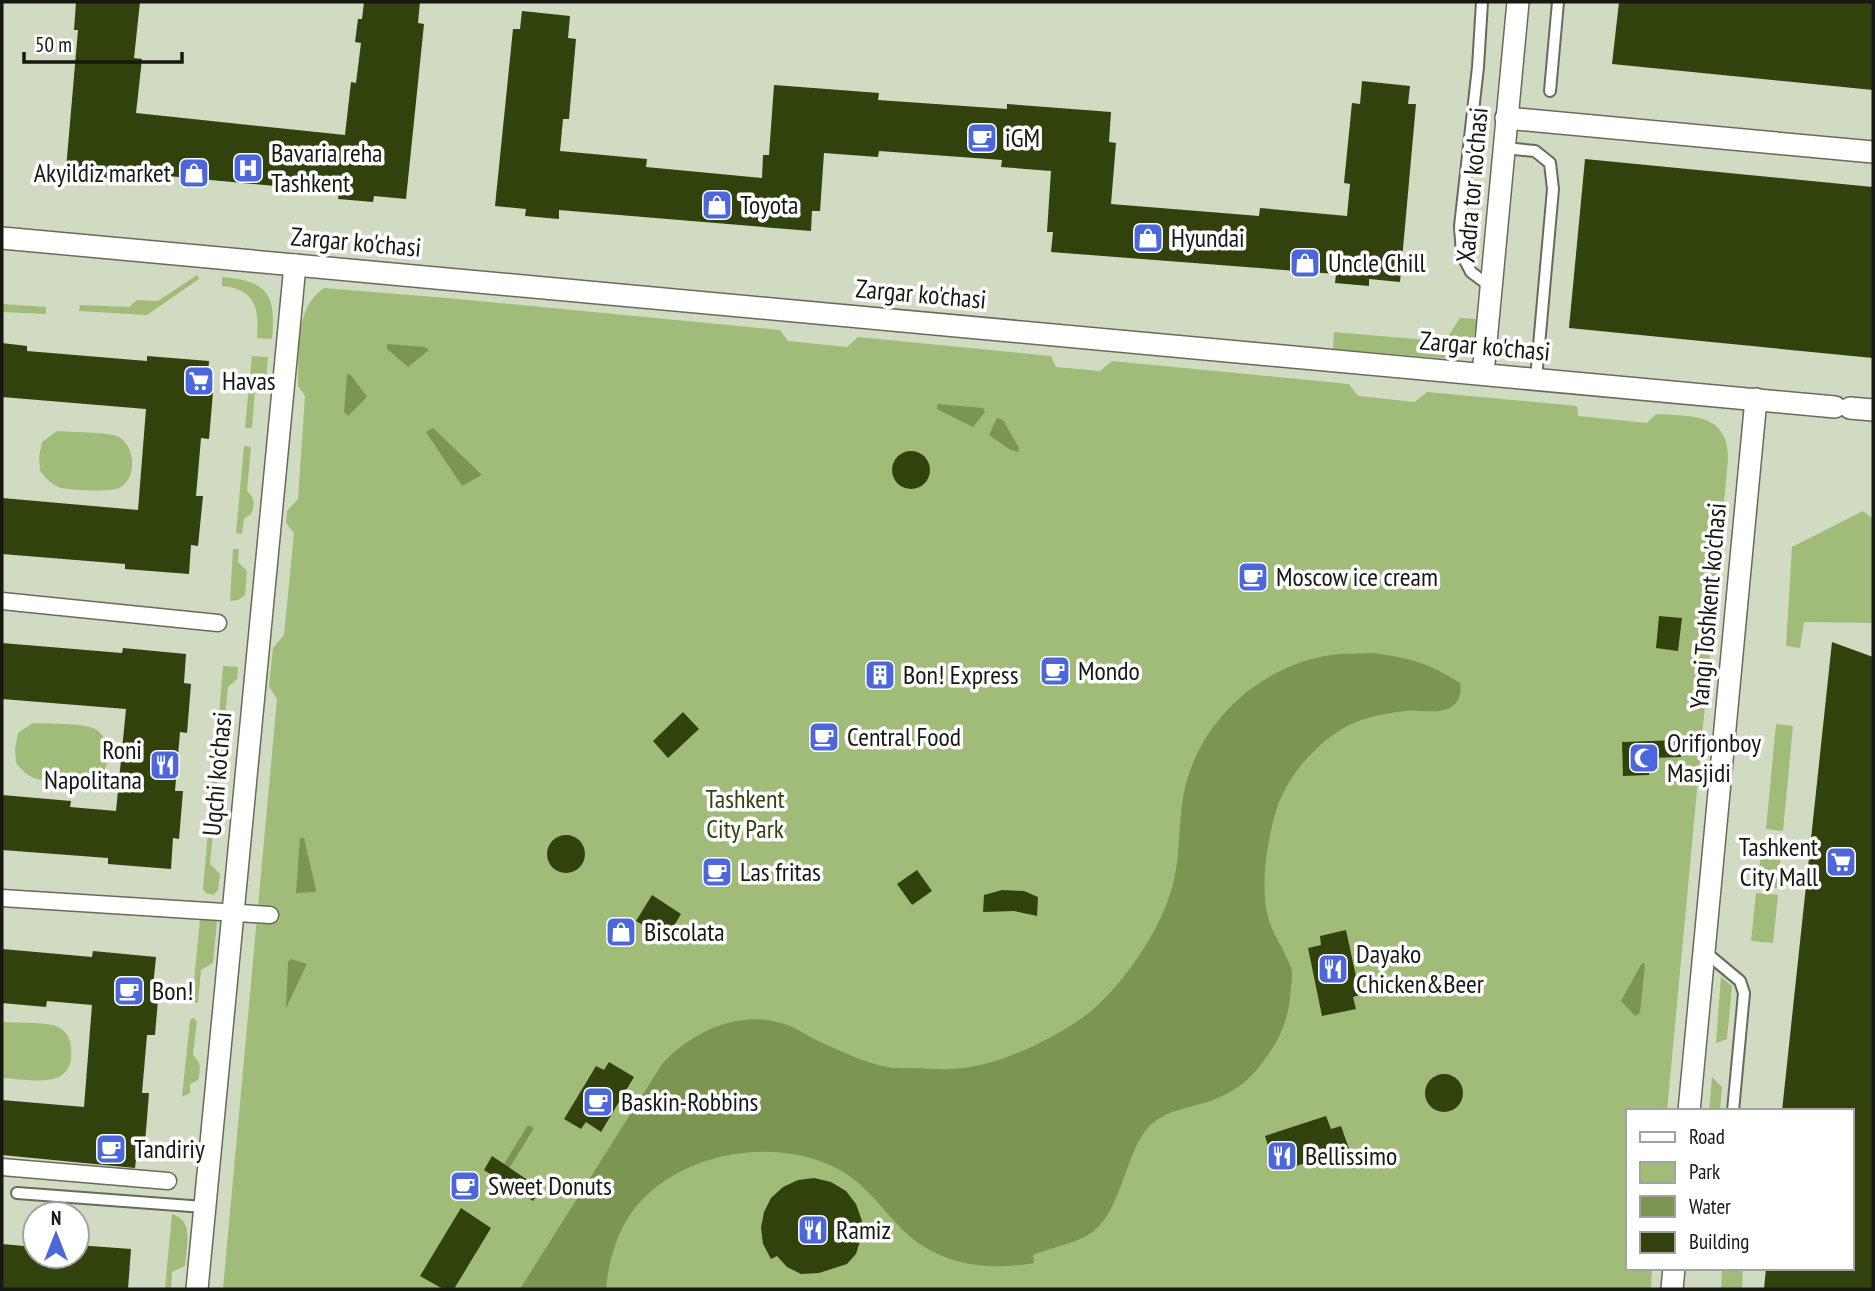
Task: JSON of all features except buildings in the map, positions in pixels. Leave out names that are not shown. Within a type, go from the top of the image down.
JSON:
[{"type":"street","name":"Xadra tor ko'chasi","points":[[1483,374],[1518,2]]},
{"type":"street","points":[[1506,118],[1873,152]]},
{"type":"street","name":"Zargar ko'chasi","points":[[2,238],[1873,410]]},
{"type":"street","name":"Uqchi ko'chasi","points":[[197,1289],[295,265]]},
{"type":"street","name":"Yangi Toshkent ko'chasi","points":[[1689,1109],[1756,399]]},
{"type":"street","points":[[2,601],[218,623]]},
{"type":"street","points":[[2,898],[270,915]]},
{"type":"street","points":[[2,1167],[168,1181]]},
{"type":"street","points":[[1672,1289],[1674,1270]]},
{"type":"lane","points":[[1482,2],[1478,67],[1460,226],[1462,256],[1471,272],[1491,288]]},
{"type":"lane","points":[[1550,91],[1558,2]]},
{"type":"lane","points":[[1504,148],[1535,151],[1550,163],[1553,189],[1536,379]]},
{"type":"lane","points":[[1704,951],[1740,981],[1744,993],[1733,1109]]},
{"type":"lane","points":[[17,1193],[204,1207]]},
{"type":"shaded area","points":[[2,2],[1873,2],[1873,1289],[2,1289]]},
{"type":"green space","points":[[197,275],[199,279],[147,315],[79,311],[80,305],[129,307],[137,300],[158,301]]},
{"type":"green space","points":[[222,277],[250,282],[266,293],[272,311],[272,339],[257,338],[257,318],[253,302],[242,291],[222,286]]},
{"type":"green space","name":"Tashkent City Park","points":[[324,288],[447,298],[780,330],[788,341],[847,347],[858,337],[1051,356],[1056,367],[1100,371],[1112,361],[1349,384],[1358,396],[1415,402],[1427,392],[1577,406],[1578,416],[1647,423],[1656,414],[1682,415],[1706,420],[1715,425],[1727,444],[1728,459],[1667,1109],[1626,1109],[1626,1270],[1652,1270],[1651,1289],[223,1289],[277,699],[269,686],[273,648],[284,635],[294,533],[286,523],[287,511],[298,499],[305,396],[298,386],[300,332],[307,307],[314,296]]},
{"type":"green space","points":[[2,304],[46,307],[46,314],[2,312]]},
{"type":"green space","points":[[1460,318],[1478,319],[1471,343],[1454,359],[1333,349],[1334,332],[1438,341],[1449,335]]},
{"type":"green space","points":[[252,356],[268,357],[266,378],[255,390],[252,428],[245,428]]},
{"type":"green space","points":[[57,431],[105,434],[123,440],[132,460],[130,476],[126,482],[117,489],[101,490],[66,489],[52,483],[40,471],[39,457],[42,442]]},
{"type":"green space","points":[[244,446],[251,447],[247,491],[252,496],[254,505],[251,514],[244,519],[242,534],[236,533]]},
{"type":"green space","points":[[1863,511],[1873,519],[1873,623],[1804,622],[1800,648],[1786,646],[1792,547]]},
{"type":"green space","points":[[233,549],[239,549],[238,562],[247,571],[245,595],[230,601]]},
{"type":"green space","points":[[223,666],[238,667],[237,679],[228,687],[225,716],[219,715]]},
{"type":"green space","points":[[33,723],[81,725],[99,732],[108,752],[108,760],[102,774],[93,781],[77,782],[42,780],[28,775],[16,763],[15,749],[18,733]]},
{"type":"green space","points":[[1776,724],[1793,726],[1783,831],[1766,829]]},
{"type":"green space","points":[[219,733],[227,733],[231,738],[230,755],[219,763],[216,806],[210,805],[216,737]]},
{"type":"green space","points":[[209,821],[214,821],[210,864],[220,874],[218,890],[213,895],[203,889]]},
{"type":"green space","points":[[1761,851],[1781,852],[1778,888],[1758,886]]},
{"type":"green space","points":[[1756,893],[1778,895],[1773,943],[1751,941]]},
{"type":"green space","points":[[200,919],[217,921],[213,963],[201,970],[198,1003],[192,1002]]},
{"type":"green space","points":[[1721,977],[1732,986],[1727,1039],[1716,1043]]},
{"type":"green space","points":[[193,1018],[197,1021],[193,1055],[199,1063],[200,1073],[198,1080],[190,1084],[190,1093],[182,1097],[190,1020]]},
{"type":"green space","points":[[2,1022],[44,1024],[62,1030],[71,1047],[71,1061],[66,1071],[49,1080],[2,1078]]},
{"type":"green space","points":[[1712,1077],[1722,1087],[1720,1109],[1709,1109]]},
{"type":"green space","points":[[172,1214],[184,1222],[188,1235],[185,1266],[172,1272],[171,1289],[165,1289]]},
{"type":"green space","points":[[1722,1270],[1743,1270],[1742,1289],[1721,1289]]},
{"type":"water","points":[[387,344],[425,347],[429,350],[408,367],[387,349]]},
{"type":"water","points":[[347,374],[351,375],[367,397],[348,416],[344,412]]},
{"type":"water","points":[[938,404],[983,408],[985,412],[973,427],[937,409]]},
{"type":"water","points":[[997,418],[1003,420],[1019,448],[1018,452],[989,435]]},
{"type":"water","points":[[433,428],[482,475],[462,486],[426,432]]},
{"type":"water","points":[[1373,653],[1409,659],[1439,671],[1460,683],[1458,699],[1454,705],[1442,710],[1399,712],[1354,723],[1330,737],[1297,770],[1277,808],[1270,834],[1265,876],[1268,917],[1292,972],[1289,1007],[1279,1036],[1258,1068],[1239,1086],[1212,1100],[1163,1116],[1146,1130],[1132,1156],[1115,1201],[1099,1226],[1088,1235],[1033,1255],[1034,1263],[997,1266],[960,1262],[911,1238],[860,1185],[834,1167],[808,1157],[779,1152],[749,1152],[719,1157],[690,1167],[664,1181],[642,1200],[625,1223],[618,1239],[610,1263],[606,1289],[520,1289],[662,1064],[704,1032],[737,1021],[773,1021],[874,1064],[894,1068],[946,1069],[967,1068],[1002,1059],[1053,1036],[1082,1018],[1125,976],[1159,920],[1176,871],[1187,780],[1208,734],[1223,715],[1261,682],[1283,670],[1331,655]]},
{"type":"water","points":[[300,838],[304,838],[315,892],[296,893]]},
{"type":"water","points":[[291,959],[307,964],[286,1008],[288,962]]},
{"type":"water","points":[[1642,963],[1645,964],[1640,1013],[1635,1016],[1621,1001]]},
{"type":"water","points":[[528,1125],[534,1128],[502,1180],[496,1177]]},
{"type":"place","name":"iGM","points":[[982,138]]},
{"type":"place","name":"Bavaria reha Tashkent","points":[[248,168]]},
{"type":"place","name":"Akyildiz market","points":[[194,173]]},
{"type":"place","name":"Toyota","points":[[717,205]]},
{"type":"place","name":"Hyundai","points":[[1148,238]]},
{"type":"place","name":"Uncle Chill","points":[[1305,263]]},
{"type":"place","name":"Havas","points":[[199,381]]},
{"type":"place","name":"Moscow ice cream","points":[[1253,577]]},
{"type":"place","name":"Mondo","points":[[1055,671]]},
{"type":"place","name":"Bon! Express","points":[[880,675]]},
{"type":"place","name":"Central Food","points":[[824,737]]},
{"type":"place","name":"Orifjonboy Masjidi","points":[[1644,758]]},
{"type":"place","name":"Roni Napolitana","points":[[165,765]]},
{"type":"place","name":"Tashkent City Mall","points":[[1841,862]]},
{"type":"place","name":"Las fritas","points":[[717,872]]},
{"type":"place","name":"Biscolata","points":[[621,932]]},
{"type":"place","name":"Dayako Chicken&Beer","points":[[1333,969]]},
{"type":"place","name":"Bon!","points":[[129,991]]},
{"type":"place","name":"Baskin-Robbins","points":[[598,1102]]},
{"type":"place","name":"Tandiriy","points":[[111,1149]]},
{"type":"place","name":"Bellissimo","points":[[1282,1156]]},
{"type":"place","name":"Sweet Donuts","points":[[465,1186]]},
{"type":"place","name":"Ramiz","points":[[813,1230]]}]
